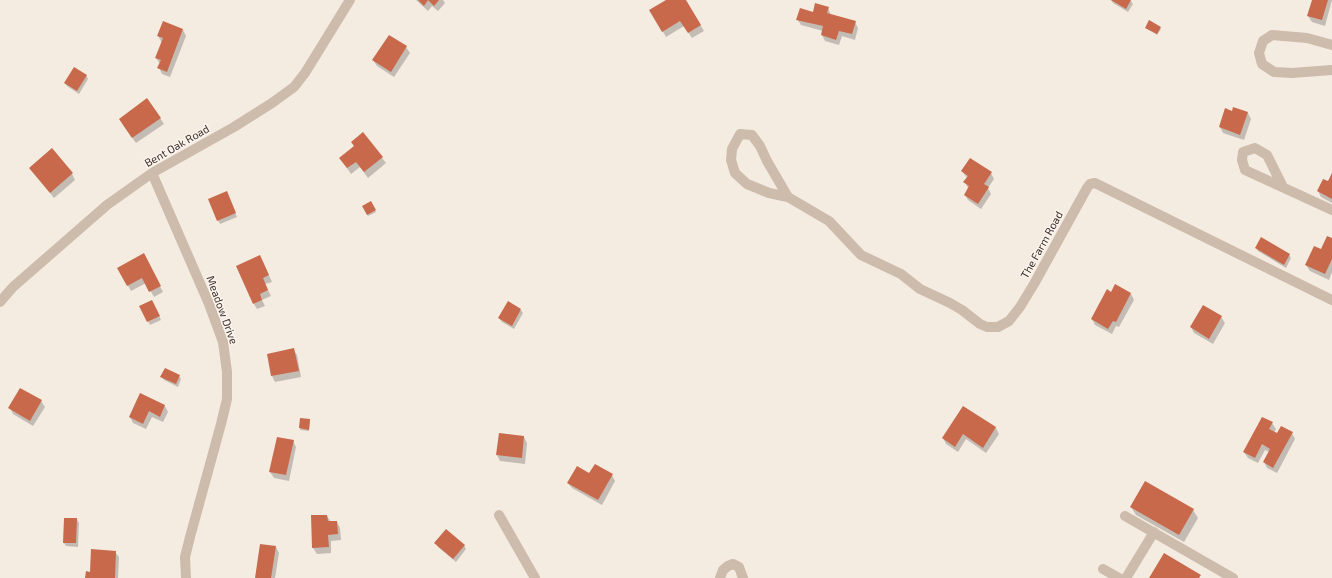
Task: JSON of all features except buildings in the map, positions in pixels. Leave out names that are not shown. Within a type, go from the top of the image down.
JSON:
[{"type":"street","name":"Bent Oak Road","points":[[0,302],[13,287],[107,205],[152,173],[234,127],[294,87],[306,73],[350,0]]},
{"type":"street","points":[[1332,46],[1307,38],[1272,35],[1263,41],[1259,53],[1262,64],[1274,72],[1292,73],[1332,70]]},
{"type":"street","name":"The Farm Road","points":[[788,197],[767,162],[760,146],[752,135],[740,134],[732,149],[731,160],[735,173],[747,184],[769,193],[788,197],[829,221],[861,255],[901,274],[920,289],[950,303],[980,324],[988,327],[998,327],[1009,322],[1034,284],[1087,188],[1090,184],[1095,182],[1332,300]]},
{"type":"street","name":"Meadow Drive","points":[[152,173],[209,304],[223,342],[226,372],[227,399],[185,556],[186,578]]},
{"type":"street","points":[[1283,187],[1332,210]]},
{"type":"street","points":[[499,515],[535,578]]},
{"type":"street","points":[[1125,516],[1233,578]]},
{"type":"street","points":[[1126,578],[1154,532]]},
{"type":"street","points":[[720,578],[723,570],[733,564],[738,567],[743,578]]},
{"type":"street","points":[[1103,569],[1119,578]]}]
